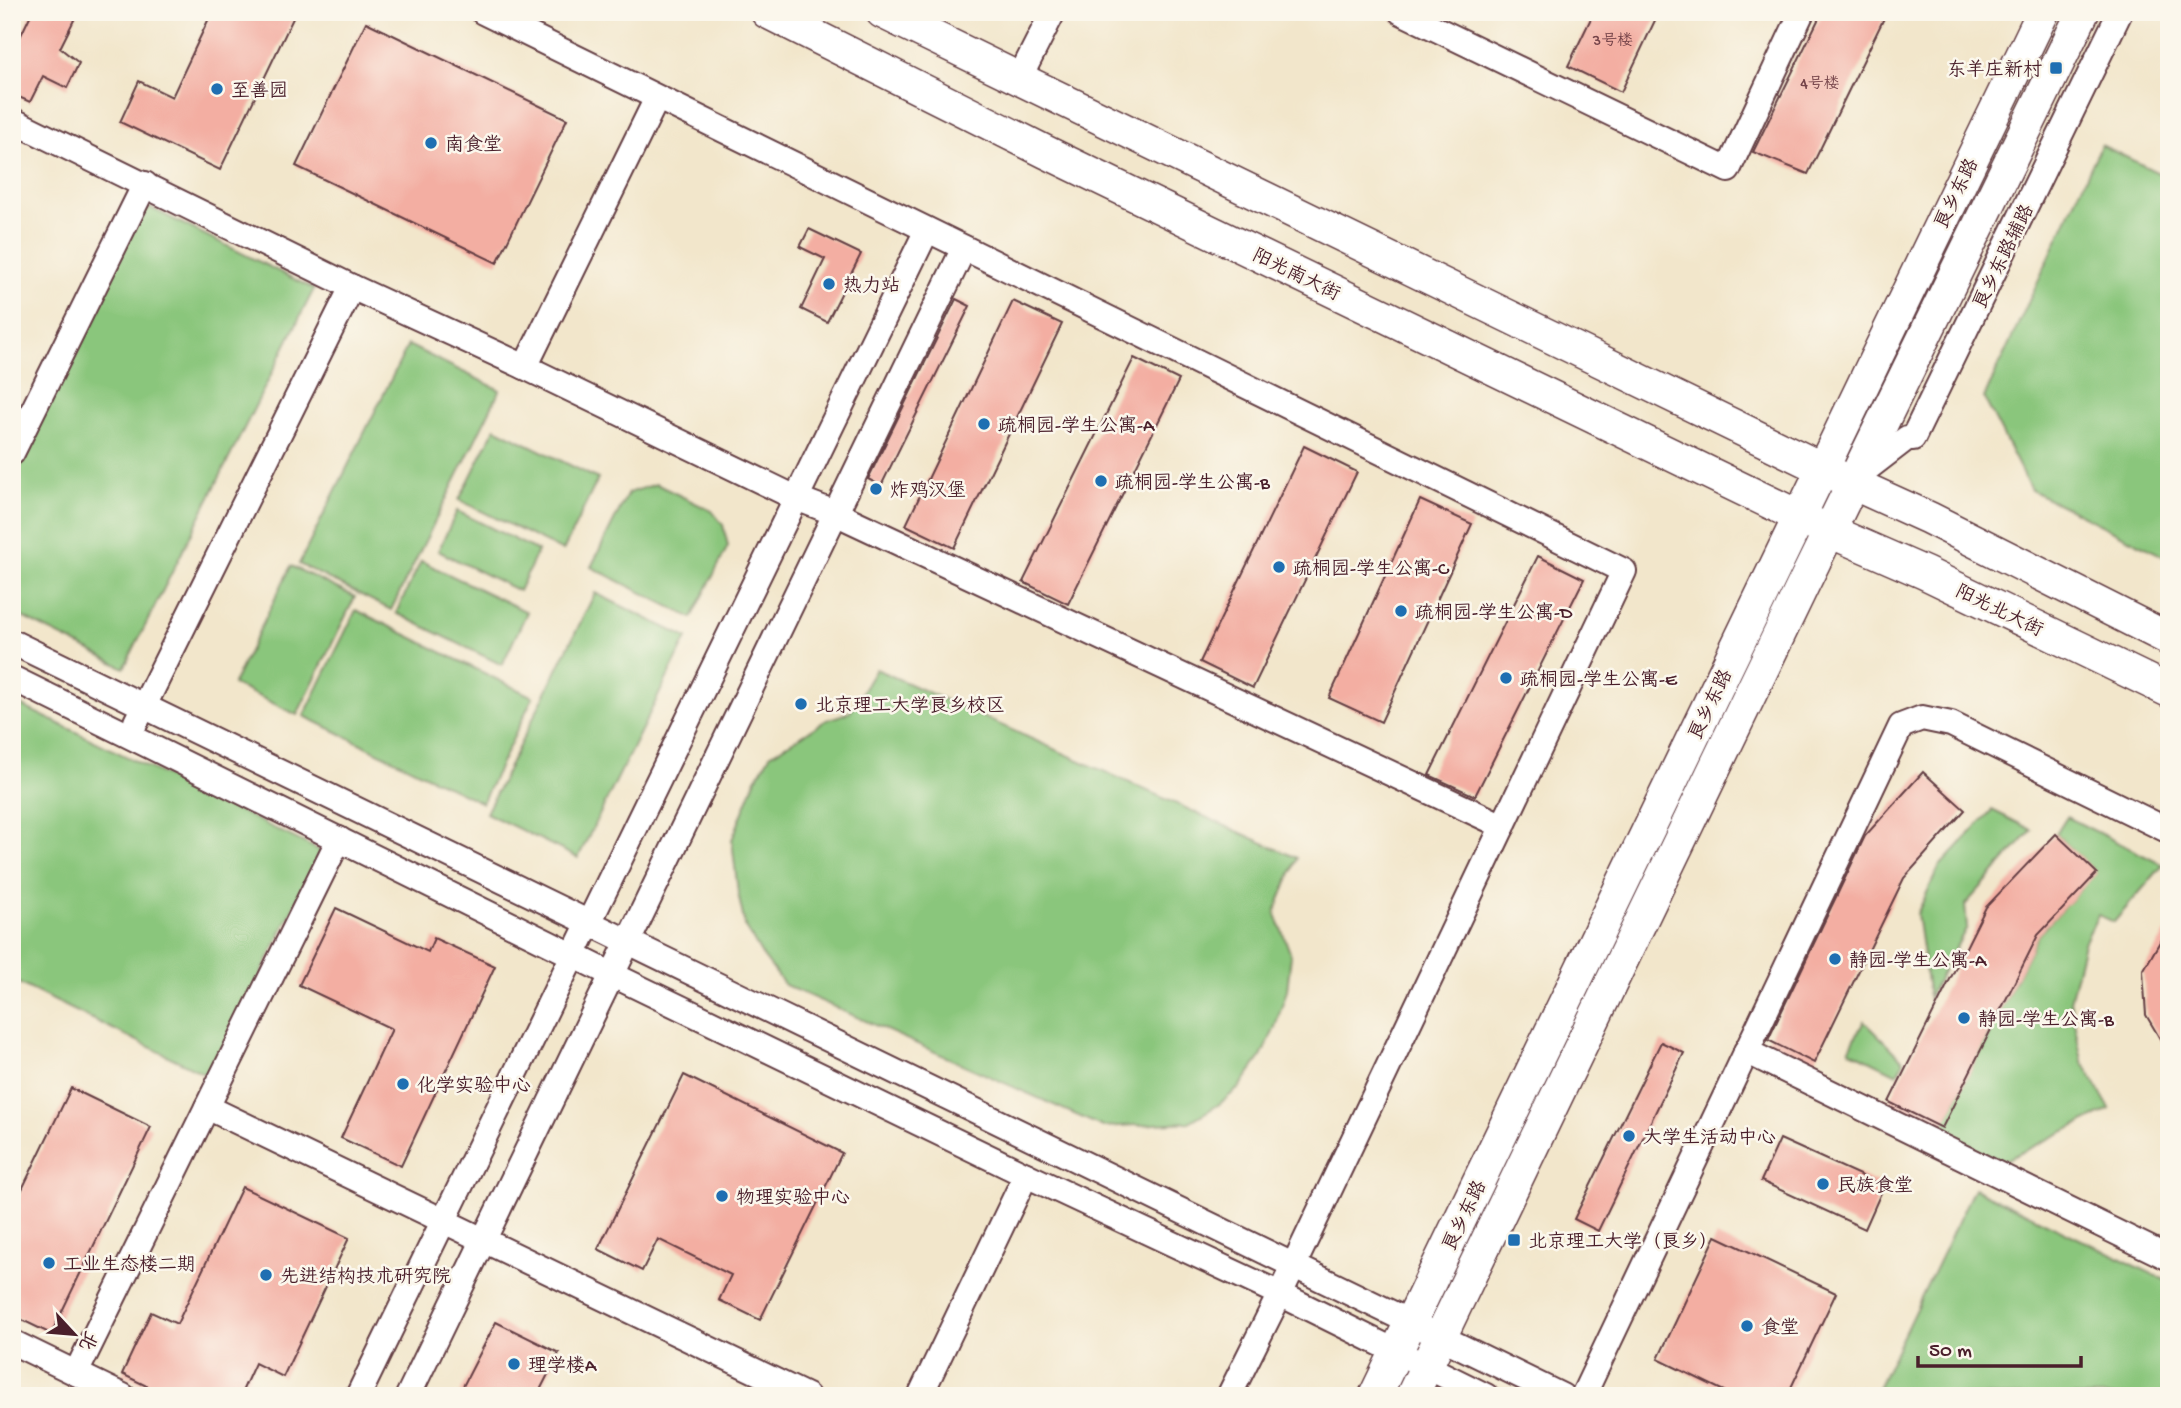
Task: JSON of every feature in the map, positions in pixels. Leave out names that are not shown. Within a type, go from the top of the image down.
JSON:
[{"type":"main road","name":"阳光南大街","points":[[767,12],[1046,152],[1829,530]]},
{"type":"main road","points":[[882,12],[1822,469],[1856,480],[2169,639]]},
{"type":"main road","name":"良乡东路","points":[[1375,1396],[2043,12]]},
{"type":"main road","name":"良乡东路","points":[[1412,1396],[1829,530],[1856,480],[2083,12]]},
{"type":"main road","name":"阳光北大街","points":[[1829,530],[1925,573],[2169,691]]},
{"type":"street","points":[[483,12],[1625,571],[1503,826],[1304,1270],[1290,1299],[1229,1396]]},
{"type":"street","points":[[1019,79],[1053,12]]},
{"type":"street","points":[[1401,12],[1728,170],[1802,12]]},
{"type":"street","name":"良乡东路辅路","points":[[1856,480],[1908,438],[1913,438],[2120,12]]},
{"type":"street","points":[[525,367],[657,98]]},
{"type":"street","points":[[12,120],[796,498],[835,513],[1503,826]]},
{"type":"street","points":[[12,453],[145,184]]},
{"type":"street","points":[[358,1396],[927,230]]},
{"type":"street","points":[[408,1396],[964,248]]},
{"type":"street","points":[[129,736],[352,286]]},
{"type":"street","points":[[12,642],[1554,1392]]},
{"type":"street","points":[[12,678],[573,956],[1290,1299],[1486,1396]]},
{"type":"street","points":[[1583,1396],[1901,726],[1922,718],[1951,724],[2169,831]]},
{"type":"street","points":[[76,1373],[338,839]]},
{"type":"street","points":[[1746,1051],[2169,1258]]},
{"type":"street","points":[[207,1107],[807,1396]]},
{"type":"street","points":[[920,1396],[1026,1175]]},
{"type":"street","points":[[12,1342],[123,1396]]},
{"type":"green space","points":[[2101,145],[2169,178],[2169,559],[2031,490],[1984,398]]},
{"type":"green space","points":[[145,205],[314,289],[124,668],[12,612],[12,472]]},
{"type":"green space","points":[[408,345],[500,390],[391,610],[299,564]]},
{"type":"green space","points":[[495,428],[598,479],[563,551],[459,500]]},
{"type":"green space","points":[[656,484],[712,511],[723,525],[728,546],[692,618],[591,567],[628,493]]},
{"type":"green space","points":[[457,511],[538,551],[519,591],[438,551]]},
{"type":"green space","points":[[421,561],[527,612],[502,665],[396,613]]},
{"type":"green space","points":[[291,566],[355,597],[297,715],[233,684]]},
{"type":"green space","points":[[595,593],[687,638],[578,858],[486,813]]},
{"type":"green space","points":[[356,610],[533,697],[482,803],[304,716]]},
{"type":"green space","points":[[876,669],[1297,858],[1275,912],[1291,955],[1287,990],[1274,1030],[1261,1057],[1239,1088],[1218,1105],[1189,1122],[1103,1127],[785,985],[762,955],[745,926],[732,840],[755,781],[770,755],[827,720],[850,712]]},
{"type":"green space","points":[[12,701],[321,851],[211,1077],[12,980]]},
{"type":"green space","points":[[1992,810],[2032,830],[1965,905],[1967,927],[1929,997],[1917,914],[1939,867]]},
{"type":"green space","points":[[2067,817],[2163,865],[2114,922],[2098,915],[2084,943],[2070,1001],[2082,1061],[2110,1109],[1987,1169],[1881,1117],[1889,1102],[1942,1127],[2038,935],[2096,873],[2056,834]]},
{"type":"green space","points":[[1864,1021],[1904,1061],[1897,1074],[1849,1050]]},
{"type":"green space","points":[[1974,1188],[2169,1282],[2169,1396],[1874,1396]]},
{"type":"building","points":[[32,12],[78,12],[60,48],[79,63],[67,88],[43,76],[30,102],[12,94],[12,54]]},
{"type":"building","name":"至善园","points":[[212,12],[296,12],[220,170],[120,122],[139,81],[172,97]]},
{"type":"building","points":[[1594,12],[1659,12],[1621,92],[1568,66]]},
{"type":"building","points":[[1822,12],[1887,12],[1808,174],[1753,152]]},
{"type":"building","name":"南食堂","points":[[366,22],[567,119],[497,263],[296,166]]},
{"type":"building","name":"热力站","points":[[809,229],[861,254],[827,322],[801,309],[825,259],[800,247]]},
{"type":"building","points":[[956,299],[970,306],[881,486],[868,479]]},
{"type":"building","name":"疏桐园-学生公寓-A","points":[[1013,301],[1062,324],[954,548],[906,525]]},
{"type":"building","name":"疏桐园-学生公寓-B","points":[[1134,358],[1179,380],[1068,604],[1023,582]]},
{"type":"building","name":"疏桐园-学生公寓-C","points":[[1304,446],[1357,472],[1253,688],[1200,662]]},
{"type":"building","name":"疏桐园-学生公寓-D","points":[[1420,500],[1472,524],[1381,722],[1329,698]]},
{"type":"building","name":"疏桐园-学生公寓-E","points":[[1538,556],[1584,579],[1475,796],[1429,775]]},
{"type":"building","name":"静园-学生公寓-A","points":[[1923,772],[1965,810],[1904,878],[1814,1063],[1768,1040],[1865,836]]},
{"type":"building","name":"静园-学生公寓-B","points":[[2056,834],[2097,873],[2038,935],[1942,1128],[1889,1102],[1986,907]]},
{"type":"building","name":"化学实验中心","points":[[336,908],[428,952],[434,938],[495,966],[401,1166],[341,1138],[392,1029],[299,985]]},
{"type":"building","points":[[2169,926],[2169,1054],[2146,1015],[2143,971]]},
{"type":"building","name":"大学生活动中心","points":[[1661,1042],[1684,1053],[1598,1231],[1574,1219]]},
{"type":"building","name":"物理实验中心","points":[[684,1075],[842,1153],[760,1320],[719,1300],[731,1275],[658,1239],[642,1271],[598,1249]]},
{"type":"building","name":"工业生态楼二期","points":[[71,1088],[151,1127],[51,1334],[12,1315],[12,1210]]},
{"type":"building","name":"民族食堂","points":[[1780,1139],[1884,1186],[1865,1229],[1761,1181]]},
{"type":"building","name":"先进结构技术研究院","points":[[242,1187],[349,1238],[283,1377],[255,1363],[240,1396],[167,1396],[122,1374],[151,1312],[177,1324]]},
{"type":"building","name":"食堂","points":[[1716,1236],[1836,1293],[1787,1396],[1734,1396],[1658,1359]]},
{"type":"building","name":"理学楼A","points":[[496,1322],[559,1353],[537,1396],[458,1396]]},
{"type":"place","name":"东羊庄新村","points":[[2056,68]]},
{"type":"place","name":"至善园","points":[[217,89]]},
{"type":"place","name":"南食堂","points":[[431,143]]},
{"type":"place","name":"热力站","points":[[829,284]]},
{"type":"place","name":"疏桐园-学生公寓-A","points":[[984,424]]},
{"type":"place","name":"疏桐园-学生公寓-B","points":[[1101,481]]},
{"type":"place","name":"炸鸡汉堡","points":[[876,489]]},
{"type":"place","name":"疏桐园-学生公寓-C","points":[[1279,567]]},
{"type":"place","name":"疏桐园-学生公寓-D","points":[[1401,611]]},
{"type":"place","name":"疏桐园-学生公寓-E","points":[[1506,678]]},
{"type":"place","name":"北京理工大学良乡校区","points":[[801,704]]},
{"type":"place","name":"静园-学生公寓-A","points":[[1835,959]]},
{"type":"place","name":"静园-学生公寓-B","points":[[1964,1018]]},
{"type":"place","name":"化学实验中心","points":[[403,1084]]},
{"type":"place","name":"大学生活动中心","points":[[1629,1136]]},
{"type":"place","name":"民族食堂","points":[[1823,1184]]},
{"type":"place","name":"物理实验中心","points":[[722,1196]]},
{"type":"place","name":"北京理工大学（良乡）","points":[[1514,1240]]},
{"type":"place","name":"工业生态楼二期","points":[[49,1263]]},
{"type":"place","name":"先进结构技术研究院","points":[[266,1275]]},
{"type":"place","name":"食堂","points":[[1747,1326]]},
{"type":"place","name":"理学楼A","points":[[514,1364]]}]
